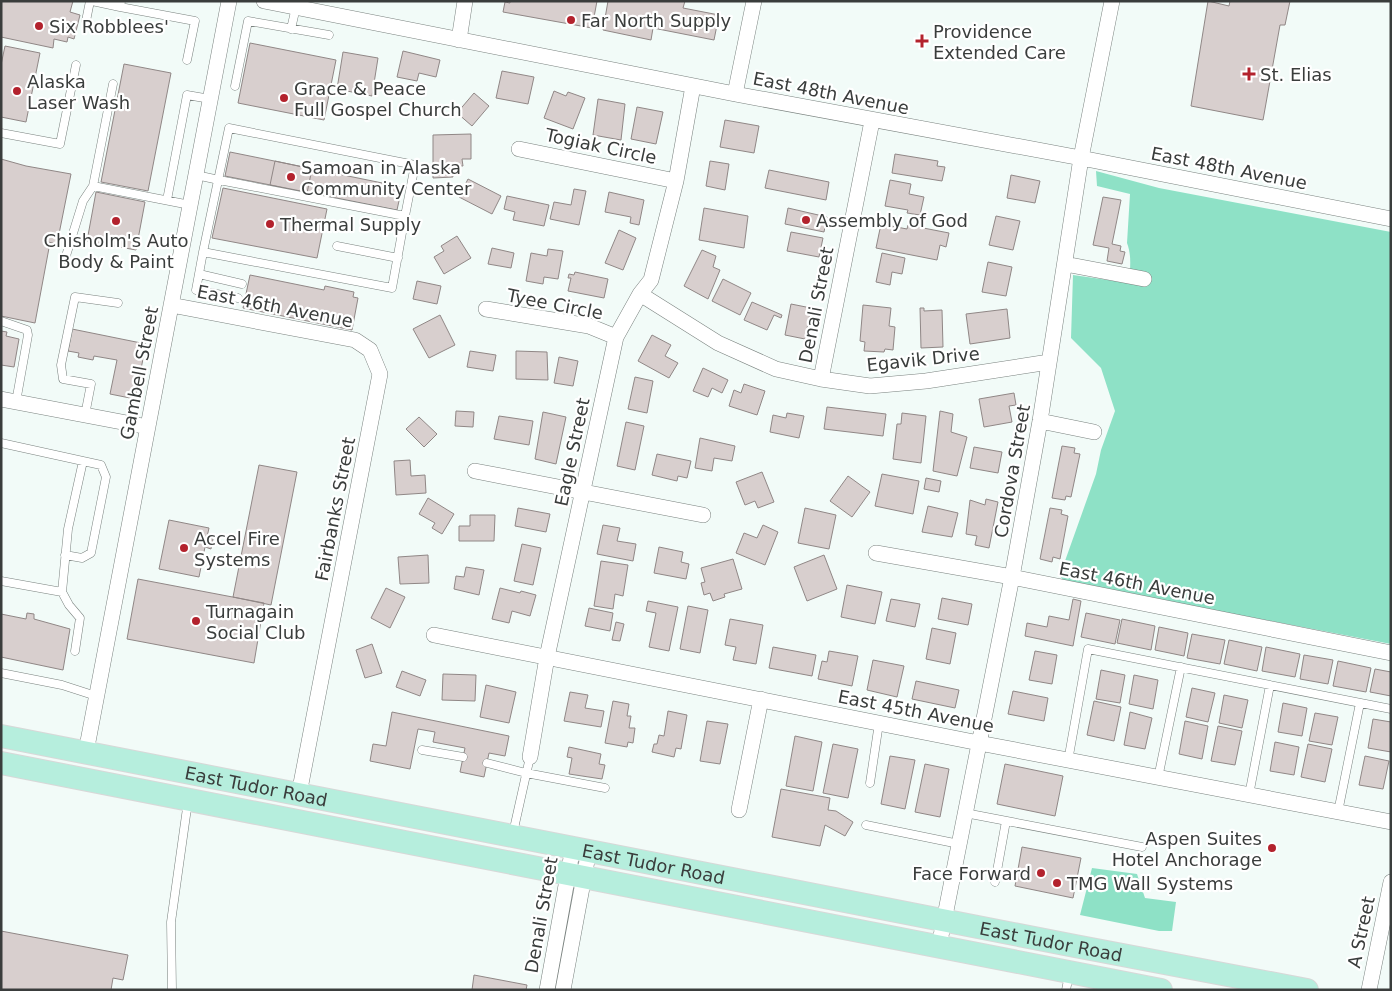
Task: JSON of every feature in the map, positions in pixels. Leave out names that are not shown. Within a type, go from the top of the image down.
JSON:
[{"type":"main road","name":"East Tudor Road","points":[[1,736],[1175,964],[1268,984],[1307,990]]},
{"type":"main road","name":"East Tudor Road","points":[[1,763],[940,946],[1068,980],[1162,990]]},
{"type":"main road","points":[[1068,980],[1086,958],[1211,984],[1268,984]]},
{"type":"street","name":"Gambell Street","points":[[86,752],[229,1]]},
{"type":"street","name":"East 48th Avenue","points":[[264,1],[872,121],[1081,158],[1391,219]]},
{"type":"street","points":[[458,40],[465,1]]},
{"type":"street","points":[[735,94],[754,1]]},
{"type":"street","name":"Cordova Street","points":[[940,946],[1012,577],[1040,422],[1081,158],[1112,1]]},
{"type":"street","name":"Eagle Street","points":[[530,757],[547,658],[616,337],[640,294],[651,280],[676,181],[693,86]]},
{"type":"street","name":"Denali Street","points":[[821,379],[872,121]]},
{"type":"street","name":"Togiak Circle","points":[[519,149],[676,181]]},
{"type":"street","points":[[1065,264],[1144,279]]},
{"type":"street","name":"Egavik Drive","points":[[640,294],[718,343],[776,369],[821,379],[870,386],[926,381],[1049,362]]},
{"type":"street","name":"East 46th Avenue","points":[[171,305],[354,340],[370,350]]},
{"type":"street","name":"Tyee Circle","points":[[486,309],[589,326],[616,337]]},
{"type":"street","name":"Fairbanks Street","points":[[299,794],[380,374],[370,350]]},
{"type":"street","points":[[8,400],[148,427]]},
{"type":"street","points":[[1040,422],[1094,432]]},
{"type":"street","points":[[475,471],[703,515]]},
{"type":"street","name":"East 46th Avenue","points":[[876,553],[1012,577],[1391,653]]},
{"type":"street","name":"East 45th Avenue","points":[[434,635],[979,744],[1391,822]]},
{"type":"street","points":[[739,810],[761,699]]},
{"type":"street","name":"Denali Street","points":[[563,990],[581,848]]},
{"type":"street","name":"Denali Street","points":[[547,990],[576,876]]},
{"type":"street","name":"A Street","points":[[1368,990],[1391,882]]},
{"type":"lane","points":[[86,20],[91,1],[120,4],[195,21],[187,60]]},
{"type":"lane","points":[[292,29],[296,8]]},
{"type":"lane","points":[[235,86],[248,21],[329,36]]},
{"type":"lane","points":[[1,133],[60,144],[76,65]]},
{"type":"lane","points":[[65,259],[83,201],[93,186],[113,84]]},
{"type":"lane","points":[[167,200],[187,95],[210,99]]},
{"type":"lane","points":[[203,252],[392,288],[415,166],[229,128],[203,252],[196,290],[238,298]]},
{"type":"lane","points":[[196,175],[405,216]]},
{"type":"lane","points":[[93,186],[190,205]]},
{"type":"lane","points":[[337,246],[398,258]]},
{"type":"lane","points":[[199,274],[242,284]]},
{"type":"lane","points":[[85,415],[91,384],[63,379],[61,365],[75,297],[118,303]]},
{"type":"lane","points":[[1,321],[21,326],[27,330],[27,344],[8,400]]},
{"type":"lane","points":[[1,443],[101,464],[106,477],[90,553],[82,558],[65,555]]},
{"type":"lane","points":[[75,651],[80,618],[69,605],[62,592],[68,529],[83,460]]},
{"type":"lane","points":[[1,581],[62,592]]},
{"type":"lane","points":[[1068,760],[1088,649],[1391,709]]},
{"type":"lane","points":[[1158,778],[1181,667]]},
{"type":"lane","points":[[1,673],[62,685],[96,696]]},
{"type":"lane","points":[[1248,795],[1270,685]]},
{"type":"lane","points":[[1338,812],[1360,703]]},
{"type":"lane","points":[[870,783],[879,723]]},
{"type":"lane","points":[[422,750],[463,757]]},
{"type":"lane","name":"Eagle Street","points":[[512,835],[530,757]]},
{"type":"lane","points":[[487,762],[526,773],[605,788]]},
{"type":"lane","points":[[172,990],[171,922],[188,799]]},
{"type":"lane","points":[[965,813],[1142,847]]},
{"type":"lane","points":[[995,882],[1006,821]]},
{"type":"lane","points":[[866,825],[959,844]]},
{"type":"green space","points":[[1096,171],[1159,188],[1391,232],[1391,644],[1063,581],[1060,575],[1096,474],[1101,450],[1115,411],[1101,368],[1071,338],[1073,275],[1129,283],[1130,258],[1127,243],[1130,194],[1097,186]]},
{"type":"green space","points":[[1092,868],[1137,874],[1145,898],[1176,902],[1172,931],[1159,931],[1080,915]]},
{"type":"building","name":"Six Robblees'","points":[[1,1],[73,1],[70,12],[80,15],[74,39],[68,37],[67,42],[54,39],[53,48],[1,37]]},
{"type":"building","name":"Far North Supply","points":[[510,1],[597,1],[592,28],[503,12],[505,2],[510,3]]},
{"type":"building","points":[[608,1],[685,1],[683,8],[719,15],[714,40],[653,28],[651,40],[603,30]]},
{"type":"building","name":"St. Elias","points":[[1208,1],[1229,6],[1230,1],[1290,1],[1285,25],[1280,25],[1263,120],[1191,106]]},
{"type":"building","points":[[250,43],[336,60],[324,120],[238,103]]},
{"type":"building","name":"Alaska Laser Wash","points":[[5,46],[40,53],[26,122],[1,117],[1,65]]},
{"type":"building","points":[[403,51],[440,60],[436,77],[419,73],[417,81],[397,77]]},
{"type":"building","points":[[343,52],[378,58],[372,96],[337,89]]},
{"type":"building","points":[[124,64],[171,73],[148,191],[101,182]]},
{"type":"building","points":[[502,71],[534,77],[528,104],[496,98]]},
{"type":"building","points":[[554,91],[566,96],[568,92],[585,98],[573,129],[544,118]]},
{"type":"building","points":[[474,93],[489,106],[472,126],[457,113]]},
{"type":"building","points":[[598,99],[625,104],[621,140],[593,135]]},
{"type":"building","points":[[637,107],[663,112],[656,144],[631,139]]},
{"type":"building","points":[[725,120],[759,126],[754,153],[720,147]]},
{"type":"building","points":[[471,134],[471,159],[462,159],[463,166],[452,166],[453,177],[433,178],[433,135]]},
{"type":"building","points":[[230,152],[402,187],[397,210],[225,176]]},
{"type":"building","points":[[895,154],[938,161],[937,166],[945,167],[942,181],[892,173]]},
{"type":"building","points":[[1,159],[26,166],[71,174],[57,244],[48,242],[47,248],[49,248],[35,323],[1,316]]},
{"type":"building","name":"Samoan in Alaska Community Center","points":[[275,161],[312,169],[307,193],[270,185]]},
{"type":"building","points":[[710,161],[729,164],[725,190],[706,186]]},
{"type":"building","points":[[769,170],[829,182],[826,200],[765,188]]},
{"type":"building","points":[[1011,175],[1040,181],[1035,203],[1007,198]]},
{"type":"building","points":[[468,179],[501,196],[492,214],[459,197]]},
{"type":"building","points":[[890,180],[911,184],[909,194],[924,197],[920,215],[907,213],[908,210],[885,206]]},
{"type":"building","name":"Thermal Supply","points":[[223,188],[327,209],[317,258],[212,238]]},
{"type":"building","points":[[574,189],[586,191],[579,225],[550,219],[554,202],[571,205]]},
{"type":"building","name":"Chisholm's Auto Body & Paint","points":[[96,192],[145,202],[136,250],[87,241]]},
{"type":"building","points":[[609,192],[644,200],[639,225],[630,223],[631,217],[605,212]]},
{"type":"building","points":[[507,196],[549,205],[544,226],[513,220],[515,212],[504,209]]},
{"type":"building","points":[[1103,197],[1121,200],[1112,244],[1121,246],[1120,251],[1125,252],[1122,264],[1107,261],[1109,248],[1093,245]]},
{"type":"building","points":[[704,208],[748,216],[744,248],[699,240]]},
{"type":"building","name":"Assembly of God","points":[[788,208],[827,217],[824,232],[785,224]]},
{"type":"building","points":[[996,216],[1020,221],[1013,250],[989,245]]},
{"type":"building","points":[[881,224],[907,229],[908,225],[949,233],[946,247],[940,245],[937,260],[876,248]]},
{"type":"building","points":[[619,230],[636,238],[623,270],[605,263]]},
{"type":"building","points":[[791,232],[823,238],[819,257],[787,251]]},
{"type":"building","points":[[457,236],[471,258],[444,274],[434,257],[444,251],[441,246]]},
{"type":"building","points":[[492,248],[514,253],[511,268],[488,264]]},
{"type":"building","points":[[548,249],[563,251],[558,279],[544,277],[543,284],[526,281],[531,253],[547,256]]},
{"type":"building","points":[[702,250],[716,256],[713,267],[720,270],[708,299],[684,286]]},
{"type":"building","points":[[882,253],[905,258],[902,274],[892,272],[890,285],[876,282]]},
{"type":"building","points":[[988,262],[1012,267],[1006,296],[982,292]]},
{"type":"building","points":[[575,272],[608,279],[604,298],[568,291],[571,278],[568,278],[569,274],[574,275]]},
{"type":"building","points":[[250,275],[324,290],[325,286],[354,292],[353,297],[358,298],[352,330],[243,308]]},
{"type":"building","points":[[723,279],[751,293],[740,315],[712,301]]},
{"type":"building","points":[[417,281],[441,286],[437,304],[413,299]]},
{"type":"building","points":[[752,302],[782,315],[781,318],[774,315],[767,330],[744,320]]},
{"type":"building","points":[[791,304],[811,308],[805,339],[785,335]]},
{"type":"building","points":[[863,305],[891,308],[889,326],[895,327],[893,350],[885,349],[884,352],[864,351],[865,342],[860,341]]},
{"type":"building","points":[[920,308],[924,308],[924,311],[942,310],[943,347],[921,348]]},
{"type":"building","points":[[1007,309],[1010,338],[970,344],[966,314]]},
{"type":"building","points":[[440,315],[455,345],[429,358],[413,329]]},
{"type":"building","points":[[72,329],[146,344],[135,399],[110,394],[117,360],[94,356],[93,360],[78,357],[79,353],[68,351]]},
{"type":"building","points":[[1,331],[7,332],[6,336],[19,339],[14,367],[1,365]]},
{"type":"building","points":[[652,335],[671,345],[665,356],[678,363],[669,378],[638,361]]},
{"type":"building","points":[[470,351],[496,355],[493,371],[467,367]]},
{"type":"building","points":[[516,351],[547,352],[548,380],[516,379]]},
{"type":"building","points":[[559,357],[578,361],[573,386],[554,383]]},
{"type":"building","points":[[703,368],[728,380],[722,393],[712,388],[708,397],[693,391]]},
{"type":"building","points":[[635,377],[653,381],[647,413],[628,409]]},
{"type":"building","points":[[744,384],[765,391],[757,415],[729,406],[734,390],[741,393]]},
{"type":"building","points":[[1014,393],[1016,405],[1009,406],[1012,422],[984,427],[979,399]]},
{"type":"building","points":[[827,407],[886,414],[883,436],[824,429]]},
{"type":"building","points":[[456,411],[474,412],[473,427],[455,426]]},
{"type":"building","points":[[940,411],[953,414],[951,432],[967,437],[957,476],[933,471]]},
{"type":"building","points":[[543,412],[566,417],[556,464],[535,459]]},
{"type":"building","points":[[787,413],[804,416],[799,438],[770,432],[773,415],[786,418]]},
{"type":"building","points":[[902,413],[926,416],[921,463],[893,459],[897,424],[901,424]]},
{"type":"building","points":[[499,416],[533,421],[529,445],[494,439]]},
{"type":"building","points":[[419,417],[437,434],[424,447],[406,429]]},
{"type":"building","points":[[626,422],[644,426],[635,470],[617,466]]},
{"type":"building","points":[[700,438],[735,446],[732,461],[714,458],[712,471],[695,468]]},
{"type":"building","points":[[1062,446],[1075,448],[1074,453],[1080,454],[1071,497],[1066,496],[1065,500],[1052,498]]},
{"type":"building","points":[[974,447],[1002,452],[998,473],[970,468]]},
{"type":"building","points":[[657,454],[691,461],[687,478],[678,476],[677,481],[652,475]]},
{"type":"building","points":[[410,460],[411,476],[425,475],[426,493],[396,495],[394,461]]},
{"type":"building","points":[[259,465],[297,472],[271,605],[233,597]]},
{"type":"building","points":[[762,472],[774,502],[758,508],[755,501],[745,505],[736,482]]},
{"type":"building","points":[[882,474],[919,481],[913,514],[875,506]]},
{"type":"building","points":[[848,476],[870,492],[852,517],[830,501]]},
{"type":"building","points":[[926,478],[941,481],[939,492],[924,489]]},
{"type":"building","points":[[428,498],[454,514],[442,534],[432,528],[435,523],[419,514]]},
{"type":"building","points":[[986,499],[998,502],[989,548],[975,545],[977,536],[966,534],[970,500],[985,505]]},
{"type":"building","points":[[928,506],[958,513],[952,537],[922,532]]},
{"type":"building","points":[[518,508],[550,514],[546,532],[515,526]]},
{"type":"building","points":[[805,508],[836,515],[829,549],[798,543]]},
{"type":"building","points":[[1050,508],[1062,510],[1061,514],[1068,516],[1060,559],[1053,557],[1052,562],[1040,559]]},
{"type":"building","points":[[470,515],[495,515],[494,541],[459,541],[459,526],[470,526]]},
{"type":"building","name":"Accel Fire Systems","points":[[169,520],[209,528],[207,537],[213,539],[211,549],[205,547],[199,577],[159,569]]},
{"type":"building","points":[[603,525],[620,528],[617,541],[636,544],[633,561],[597,554]]},
{"type":"building","points":[[763,525],[778,532],[765,565],[736,553],[744,533],[757,538]]},
{"type":"building","points":[[522,544],[541,548],[533,585],[514,581]]},
{"type":"building","points":[[659,547],[683,552],[681,562],[689,564],[686,579],[654,573]]},
{"type":"building","points":[[428,555],[429,583],[400,584],[398,557]]},
{"type":"building","points":[[824,555],[837,589],[807,601],[794,567]]},
{"type":"building","points":[[733,559],[742,589],[724,594],[725,597],[713,601],[710,593],[704,595],[701,583],[705,582],[701,568]]},
{"type":"building","points":[[601,561],[628,565],[623,596],[615,594],[613,609],[594,606]]},
{"type":"building","points":[[466,567],[484,570],[479,595],[454,589],[456,576],[464,577]]},
{"type":"building","name":"Turnagain Social Club","points":[[138,579],[264,603],[254,663],[127,639]]},
{"type":"building","points":[[847,585],[882,592],[875,624],[841,617]]},
{"type":"building","points":[[386,588],[405,597],[390,628],[371,618]]},
{"type":"building","points":[[500,588],[536,595],[530,616],[512,611],[509,623],[492,619]]},
{"type":"building","points":[[942,598],[972,604],[968,625],[938,619]]},
{"type":"building","points":[[891,599],[920,604],[915,627],[886,621]]},
{"type":"building","points":[[1073,599],[1081,601],[1073,646],[1025,636],[1027,623],[1047,627],[1049,616],[1069,620]]},
{"type":"building","points":[[648,601],[678,607],[669,651],[649,647],[656,613],[646,611]]},
{"type":"building","points":[[688,606],[708,610],[700,653],[680,649]]},
{"type":"building","points":[[589,608],[613,613],[610,631],[585,626]]},
{"type":"building","points":[[27,613],[34,614],[34,619],[70,629],[63,670],[1,657],[1,614],[26,619]]},
{"type":"building","points":[[1086,613],[1120,620],[1115,644],[1081,637]]},
{"type":"building","points":[[730,619],[763,625],[756,664],[733,660],[736,647],[725,645]]},
{"type":"building","points":[[1122,619],[1155,626],[1151,650],[1117,643]]},
{"type":"building","points":[[616,622],[624,624],[620,641],[612,640]]},
{"type":"building","points":[[1159,627],[1188,633],[1184,656],[1155,650]]},
{"type":"building","points":[[932,628],[956,633],[950,664],[926,659]]},
{"type":"building","points":[[1192,634],[1225,640],[1220,664],[1187,658]]},
{"type":"building","points":[[1229,640],[1262,647],[1257,671],[1224,664]]},
{"type":"building","points":[[372,644],[382,673],[365,678],[356,650]]},
{"type":"building","points":[[773,647],[816,655],[812,676],[769,668]]},
{"type":"building","points":[[1266,647],[1300,654],[1295,677],[1262,671]]},
{"type":"building","points":[[829,651],[858,656],[852,686],[818,679],[822,661],[827,662]]},
{"type":"building","points":[[1035,651],[1057,655],[1052,684],[1029,680]]},
{"type":"building","points":[[1304,655],[1333,660],[1328,684],[1300,679]]},
{"type":"building","points":[[873,660],[904,666],[897,697],[867,690]]},
{"type":"building","points":[[1338,661],[1371,668],[1366,692],[1333,686]]},
{"type":"building","points":[[1375,669],[1391,672],[1391,696],[1370,692]]},
{"type":"building","points":[[1101,670],[1125,675],[1120,703],[1096,699]]},
{"type":"building","points":[[402,671],[426,680],[420,696],[396,687]]},
{"type":"building","points":[[443,674],[476,675],[475,701],[442,700]]},
{"type":"building","points":[[1134,675],[1158,680],[1153,709],[1129,704]]},
{"type":"building","points":[[916,681],[959,690],[955,708],[912,699]]},
{"type":"building","points":[[486,685],[516,692],[509,723],[480,717]]},
{"type":"building","points":[[1192,688],[1215,693],[1208,722],[1186,717]]},
{"type":"building","points":[[1013,691],[1048,698],[1044,721],[1008,714]]},
{"type":"building","points":[[570,692],[588,695],[585,708],[604,711],[601,727],[564,721]]},
{"type":"building","points":[[1224,695],[1248,700],[1242,728],[1219,723]]},
{"type":"building","points":[[613,701],[629,704],[627,716],[631,716],[629,728],[635,728],[633,743],[628,742],[627,747],[605,743]]},
{"type":"building","points":[[1094,701],[1121,707],[1114,741],[1087,735]]},
{"type":"building","points":[[1283,703],[1307,708],[1302,736],[1278,732]]},
{"type":"building","points":[[668,711],[687,715],[681,749],[676,748],[674,757],[652,752],[654,744],[657,744],[659,735],[664,736]]},
{"type":"building","points":[[392,712],[509,736],[505,756],[489,753],[484,777],[460,772],[465,748],[433,742],[435,732],[418,729],[410,769],[370,761],[373,744],[386,746]]},
{"type":"building","points":[[1130,712],[1152,718],[1145,749],[1124,745]]},
{"type":"building","points":[[1315,713],[1338,717],[1332,745],[1309,741]]},
{"type":"building","points":[[1373,719],[1391,722],[1391,752],[1368,748]]},
{"type":"building","points":[[707,721],[728,724],[720,764],[700,761]]},
{"type":"building","points":[[1185,721],[1208,726],[1202,759],[1179,754]]},
{"type":"building","points":[[1218,726],[1242,731],[1235,765],[1211,761]]},
{"type":"building","points":[[795,736],[822,742],[813,791],[786,786]]},
{"type":"building","points":[[1275,742],[1299,747],[1294,775],[1270,771]]},
{"type":"building","points":[[833,744],[858,749],[848,798],[823,793]]},
{"type":"building","points":[[1308,744],[1332,749],[1325,782],[1301,777]]},
{"type":"building","points":[[569,747],[601,754],[599,764],[605,765],[602,779],[569,774],[572,758],[567,757]]},
{"type":"building","points":[[890,756],[915,760],[905,809],[881,804]]},
{"type":"building","points":[[1365,756],[1389,761],[1383,789],[1359,785]]},
{"type":"building","points":[[925,764],[949,769],[940,817],[915,812]]},
{"type":"building","points":[[1005,764],[1063,776],[1055,816],[997,804]]},
{"type":"building","points":[[781,789],[830,798],[828,810],[836,811],[853,822],[845,836],[825,825],[820,846],[772,837]]},
{"type":"building","points":[[1022,847],[1081,858],[1073,898],[1015,886]]},
{"type":"building","points":[[1,931],[128,955],[123,980],[113,978],[111,990],[1,990]]},
{"type":"building","points":[[474,975],[527,985],[526,990],[472,990]]},
{"type":"place","name":"Far North Supply","points":[[571,20]]},
{"type":"place","name":"Six Robblees'","points":[[39,26]]},
{"type":"place","name":"Providence Extended Care","points":[[922,41]]},
{"type":"place","name":"St. Elias","points":[[1249,74]]},
{"type":"place","name":"Alaska Laser Wash","points":[[17,91]]},
{"type":"place","name":"Grace & Peace Full Gospel Church","points":[[284,98]]},
{"type":"place","name":"Samoan in Alaska Community Center","points":[[291,177]]},
{"type":"place","name":"Assembly of God","points":[[806,220]]},
{"type":"place","name":"Chisholm's Auto Body & Paint","points":[[116,221]]},
{"type":"place","name":"Thermal Supply","points":[[270,224]]},
{"type":"place","name":"Accel Fire Systems","points":[[184,548]]},
{"type":"place","name":"Turnagain Social Club","points":[[196,621]]},
{"type":"place","name":"Aspen Suites Hotel Anchorage","points":[[1272,848]]},
{"type":"place","name":"Face Forward","points":[[1041,873]]},
{"type":"place","name":"TMG Wall Systems","points":[[1057,883]]}]
